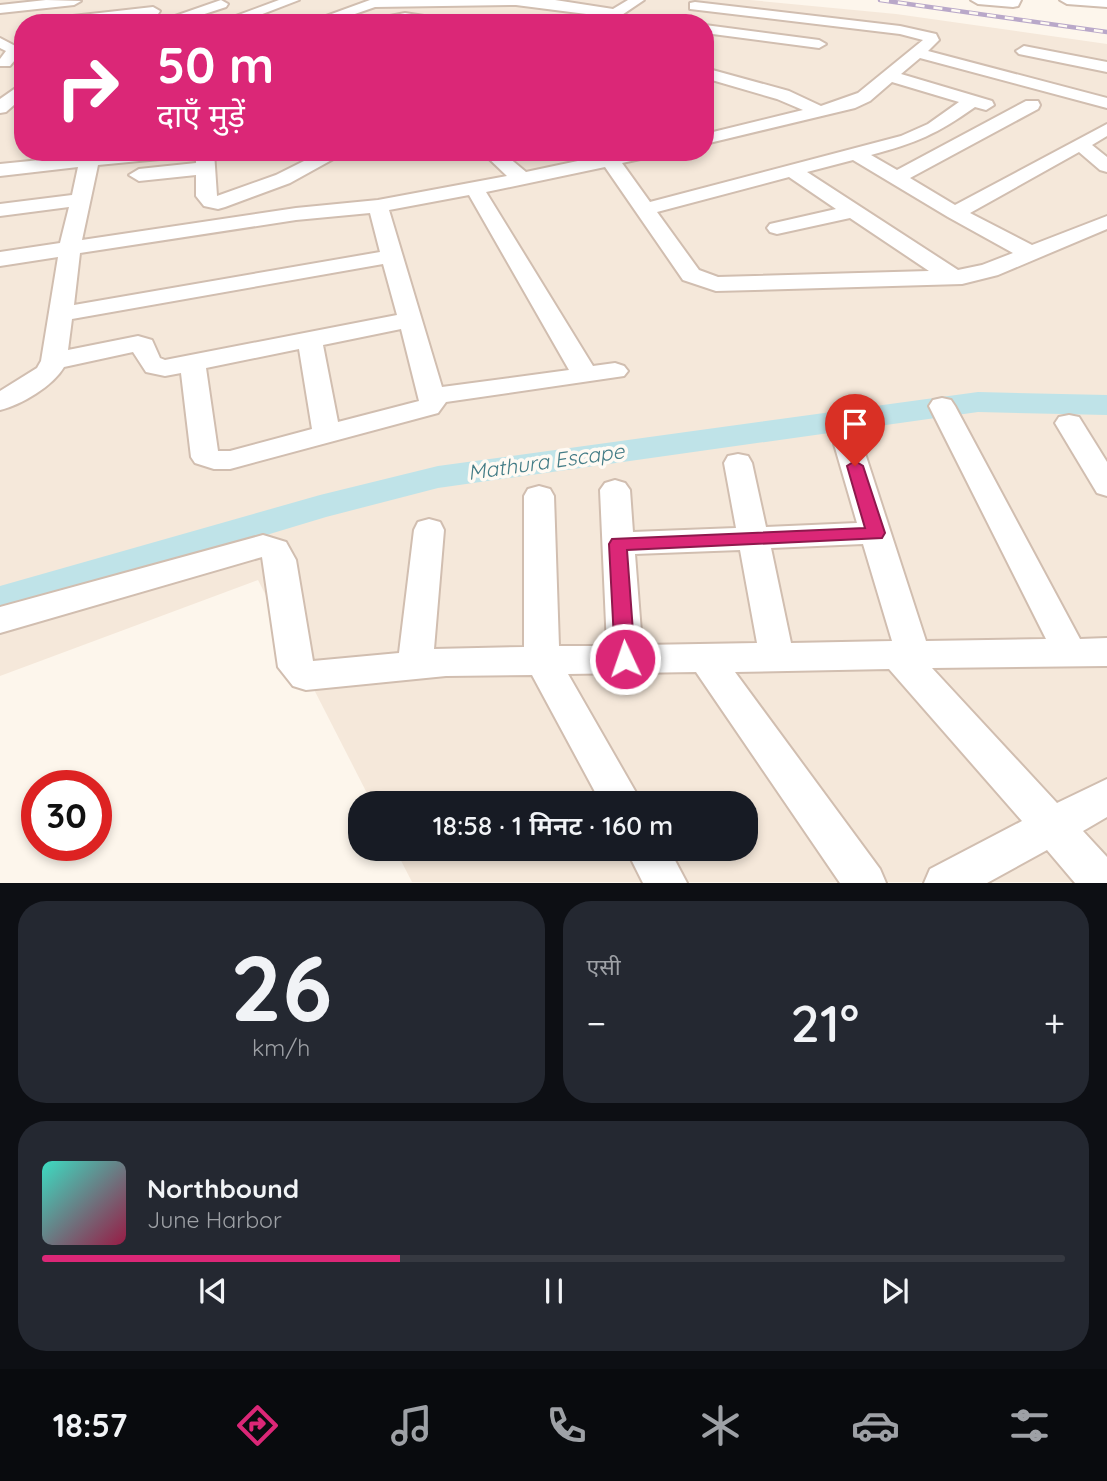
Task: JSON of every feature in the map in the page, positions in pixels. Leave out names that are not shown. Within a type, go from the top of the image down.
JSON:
[{"type":"street","points":[[0,9],[80,0]]},
{"type":"street","points":[[260,0],[288,14]]},
{"type":"street","points":[[254,14],[292,0]]},
{"type":"street","points":[[340,14],[377,1],[452,0],[517,1],[613,13],[637,0]]},
{"type":"street","points":[[978,0],[1005,4],[1013,3],[1014,0]]},
{"type":"street","points":[[1067,0],[1107,3]]},
{"type":"street","points":[[155,14],[217,2],[236,14]]},
{"type":"street","points":[[694,7],[900,30],[931,37],[932,40],[864,97],[821,112],[714,137]]},
{"type":"street","points":[[714,30],[814,46],[850,24]]},
{"type":"street","points":[[1002,74],[1028,47],[1107,67]]},
{"type":"street","points":[[917,53],[1107,103]]},
{"type":"street","points":[[0,108],[12,78],[14,59]]},
{"type":"street","points":[[1064,90],[1107,75]]},
{"type":"street","points":[[714,76],[783,96],[821,112]]},
{"type":"street","points":[[890,76],[972,101],[1023,110],[896,178]]},
{"type":"street","points":[[714,88],[739,83]]},
{"type":"street","points":[[645,209],[858,155],[920,136],[972,101]]},
{"type":"street","points":[[955,213],[1107,129]]},
{"type":"street","points":[[1080,144],[1107,166]]},
{"type":"street","points":[[858,155],[955,213],[1032,254]]},
{"type":"street","points":[[136,161],[86,174],[10,209],[4,258],[296,214],[378,206],[611,161],[691,275],[716,284],[953,277],[990,270],[1107,222]]},
{"type":"street","points":[[0,170],[118,177],[201,161]]},
{"type":"street","points":[[206,161],[206,196],[211,202],[218,202],[283,179],[319,161]]},
{"type":"street","points":[[502,161],[523,179]]},
{"type":"street","points":[[793,171],[953,277]]},
{"type":"street","points":[[0,402],[47,373],[54,361],[70,248],[86,174]]},
{"type":"street","points":[[475,189],[585,375]]},
{"type":"street","points":[[192,362],[205,457],[214,460],[230,460],[428,407],[433,402],[432,396],[378,206]]},
{"type":"street","points":[[777,228],[854,211]]},
{"type":"street","points":[[61,314],[392,256]]},
{"type":"street","points":[[54,361],[138,343],[143,345],[150,364],[156,368],[411,320]]},
{"type":"street","points":[[310,340],[327,435]]},
{"type":"street","points":[[432,396],[615,370]]},
{"type":"street","points":[[942,406],[1093,656]]},
{"type":"street","points":[[1069,423],[1107,486]]},
{"type":"street","points":[[848,443],[876,533],[905,655],[1051,827],[1103,883]]},
{"type":"street","points":[[738,463],[777,657]]},
{"type":"street","points":[[615,489],[625,659]]},
{"type":"street","points":[[539,496],[542,660],[615,791]]},
{"type":"street","points":[[415,663],[429,530]]},
{"type":"street","points":[[618,544],[876,533]]},
{"type":"street","points":[[0,620],[263,546],[275,550],[280,560],[296,667],[306,676],[415,663],[905,655],[1093,656]]},
{"type":"street","points":[[705,658],[865,883]]},
{"type":"street","points":[[945,883],[1107,797]]},
{"type":"street","points":[[654,861],[666,883]]},
{"type":"shaded area","points":[[0,0],[750,0],[896,14],[1107,44],[1107,882],[412,882],[401,861],[758,861],[758,791],[366,791],[258,580],[0,676]]},
{"type":"waterway","name":"Mathura Escape","points":[[0,601],[320,507],[438,477],[978,402],[1107,405]]},
{"type":"railway","points":[[880,0],[1107,32]]},
{"type":"route","points":[[625,659],[618,544],[876,533],[855,466]]}]
